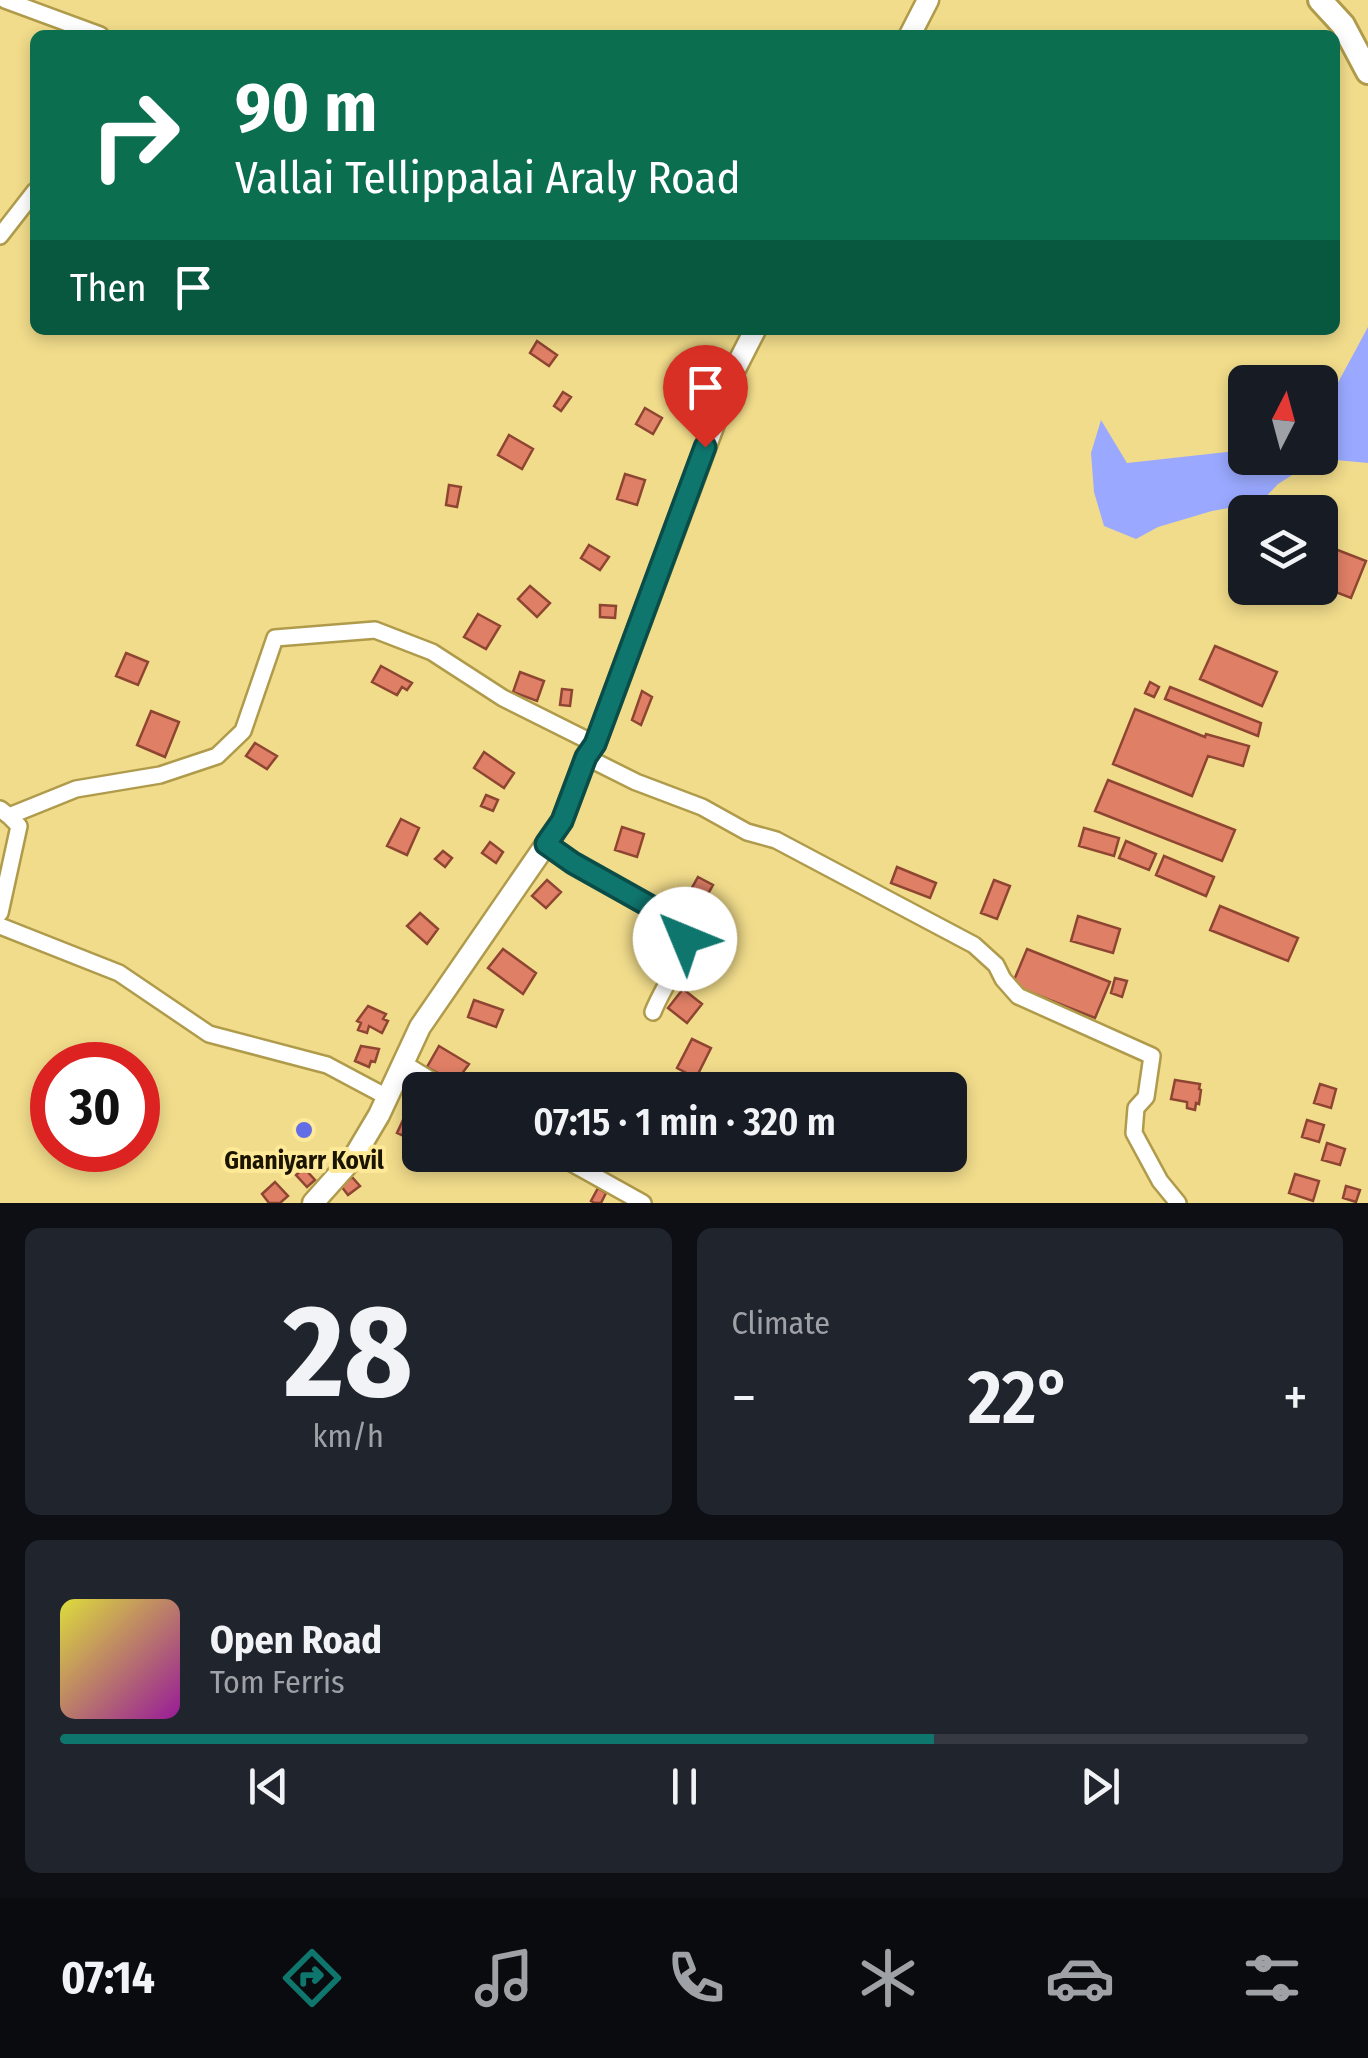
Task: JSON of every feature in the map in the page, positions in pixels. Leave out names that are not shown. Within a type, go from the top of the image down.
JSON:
[{"type":"main road","points":[[913,30],[928,0]]},
{"type":"main road","points":[[1320,0],[1343,25],[1368,72]]},
{"type":"main road","points":[[313,1203],[354,1157],[420,1027],[562,821],[733,373],[752,335]]},
{"type":"street","points":[[5,0],[86,30]]},
{"type":"street","points":[[0,236],[30,198]]},
{"type":"street","points":[[4,813],[76,789],[160,775],[217,756],[243,731],[275,638],[375,630],[432,652],[636,782],[702,807],[747,832],[776,840],[974,945],[996,965],[1002,979],[1018,996],[1152,1056],[1146,1097],[1136,1108],[1134,1133],[1160,1181],[1178,1203]]},
{"type":"street","points":[[0,914],[19,826],[4,813]]},
{"type":"street","points":[[546,844],[672,918],[684,929],[681,950],[653,1012]]},
{"type":"street","points":[[0,926],[119,973],[209,1034],[327,1065],[387,1097]]},
{"type":"street","points":[[403,1064],[417,1072]]},
{"type":"street","points":[[587,1172],[643,1203]]},
{"type":"water","points":[[1368,327],[1368,463],[1338,460],[1338,383]]},
{"type":"water","points":[[1101,420],[1127,463],[1228,452],[1228,475],[1292,475],[1268,495],[1228,495],[1228,508],[1158,527],[1136,539],[1104,526],[1094,492],[1091,453]]},
{"type":"building","points":[[537,341],[557,355],[549,366],[530,353]]},
{"type":"building","points":[[563,392],[571,397],[561,411],[554,406]]},
{"type":"building","points":[[645,408],[662,418],[653,434],[636,424]]},
{"type":"building","points":[[509,435],[533,449],[522,469],[498,455]]},
{"type":"building","points":[[625,474],[645,480],[637,505],[617,499]]},
{"type":"building","points":[[449,485],[461,487],[457,507],[446,505]]},
{"type":"building","points":[[589,545],[609,557],[600,570],[581,558]]},
{"type":"building","points":[[1338,550],[1366,561],[1351,598],[1338,593]]},
{"type":"building","points":[[530,586],[550,603],[537,617],[518,599]]},
{"type":"building","points":[[600,605],[616,606],[615,618],[600,617]]},
{"type":"building","points":[[478,614],[500,626],[486,649],[464,637]]},
{"type":"building","points":[[1215,646],[1277,672],[1262,706],[1200,679]]},
{"type":"building","points":[[126,653],[148,662],[138,685],[116,676]]},
{"type":"building","points":[[381,666],[412,683],[407,690],[402,687],[397,695],[372,682]]},
{"type":"building","points":[[520,672],[544,681],[537,701],[513,692]]},
{"type":"building","points":[[1150,682],[1159,687],[1154,697],[1145,693]]},
{"type":"building","points":[[1170,687],[1261,723],[1258,736],[1165,699]]},
{"type":"building","points":[[562,689],[572,690],[570,706],[560,705]]},
{"type":"building","points":[[642,691],[652,697],[641,725],[632,720]]},
{"type":"building","points":[[1135,709],[1205,737],[1206,734],[1249,746],[1243,766],[1208,756],[1192,796],[1113,764]]},
{"type":"building","points":[[151,711],[179,722],[165,757],[137,745]]},
{"type":"building","points":[[255,743],[277,756],[267,769],[246,756]]},
{"type":"building","points":[[484,752],[514,773],[504,788],[474,768]]},
{"type":"building","points":[[1108,780],[1235,830],[1222,861],[1095,811]]},
{"type":"building","points":[[486,795],[498,800],[493,811],[481,806]]},
{"type":"building","points":[[401,819],[419,828],[407,855],[387,846]]},
{"type":"building","points":[[622,827],[644,834],[637,857],[615,850]]},
{"type":"building","points":[[1084,828],[1119,838],[1114,856],[1079,846]]},
{"type":"building","points":[[1126,841],[1156,854],[1149,870],[1119,858]]},
{"type":"building","points":[[490,842],[503,852],[496,863],[482,853]]},
{"type":"building","points":[[443,851],[452,858],[445,867],[435,859]]},
{"type":"building","points":[[1164,856],[1214,877],[1206,896],[1156,875]]},
{"type":"building","points":[[897,867],[936,883],[930,898],[891,883]]},
{"type":"building","points":[[698,877],[713,885],[695,917],[680,909]]},
{"type":"building","points":[[547,880],[561,892],[546,908],[532,896]]},
{"type":"building","points":[[994,880],[1010,886],[997,919],[981,913]]},
{"type":"building","points":[[1220,906],[1298,938],[1288,961],[1210,930]]},
{"type":"building","points":[[420,913],[438,929],[427,944],[407,926]]},
{"type":"building","points":[[1078,916],[1120,929],[1113,953],[1071,941]]},
{"type":"building","points":[[503,949],[536,973],[523,994],[488,968]]},
{"type":"building","points":[[1027,949],[1110,982],[1095,1018],[1012,985]]},
{"type":"building","points":[[1115,978],[1127,981],[1122,997],[1111,993]]},
{"type":"building","points":[[683,989],[702,1004],[687,1023],[668,1008]]},
{"type":"building","points":[[474,1000],[503,1010],[496,1027],[468,1017]]},
{"type":"building","points":[[368,1006],[386,1014],[383,1019],[388,1021],[382,1033],[369,1026],[367,1033],[358,1030],[361,1023],[357,1021]]},
{"type":"building","points":[[692,1039],[711,1048],[699,1072],[677,1068]]},
{"type":"building","points":[[361,1046],[379,1049],[369,1067],[355,1061]]},
{"type":"building","points":[[439,1046],[469,1064],[463,1072],[436,1072],[427,1067]]},
{"type":"building","points":[[1175,1080],[1200,1084],[1195,1110],[1187,1108],[1187,1102],[1171,1099]]},
{"type":"building","points":[[1320,1084],[1336,1089],[1331,1108],[1314,1103]]},
{"type":"building","points":[[1307,1120],[1324,1125],[1319,1142],[1302,1137]]},
{"type":"building","points":[[1327,1143],[1345,1149],[1340,1165],[1322,1160]]},
{"type":"building","points":[[304,1168],[315,1180],[307,1187],[296,1175]]},
{"type":"building","points":[[1295,1174],[1319,1181],[1313,1201],[1289,1193]]},
{"type":"building","points":[[352,1177],[360,1186],[348,1195],[341,1186]]},
{"type":"building","points":[[275,1182],[288,1196],[280,1203],[269,1203],[262,1194]]},
{"type":"building","points":[[1346,1186],[1360,1190],[1356,1202],[1343,1198]]},
{"type":"building","points":[[598,1188],[606,1193],[601,1203],[595,1203],[591,1201]]},
{"type":"place","name":"Gnaniyarr Kovil","points":[[304,1130]]},
{"type":"route","points":[[685,939],[680,923],[546,844],[562,821],[586,757],[595,744],[705,447]]}]
